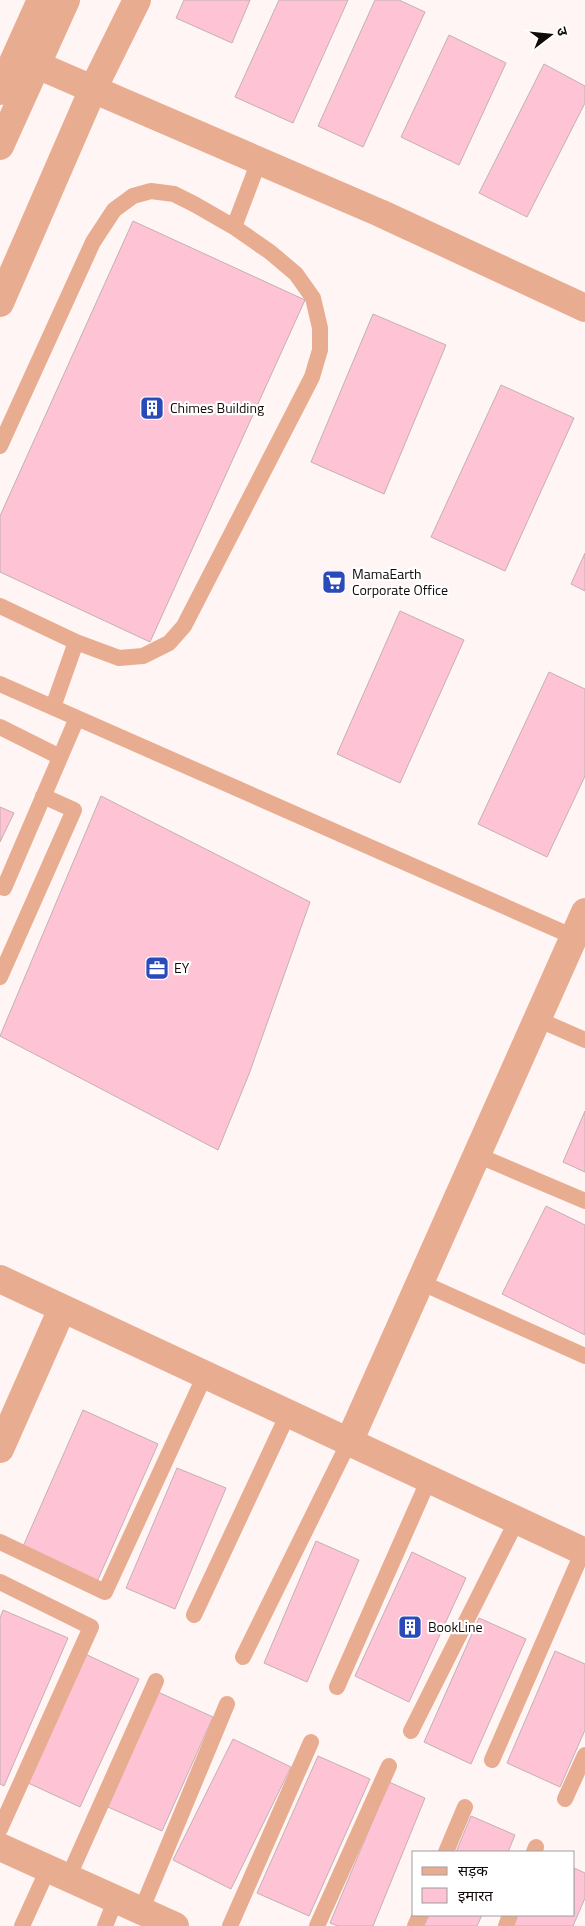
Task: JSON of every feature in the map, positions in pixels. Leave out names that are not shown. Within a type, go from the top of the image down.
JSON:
[{"type":"street","points":[[0,91],[41,0]]},
{"type":"street","points":[[0,146],[66,0]]},
{"type":"street","points":[[0,303],[93,89],[137,0]]},
{"type":"street","points":[[37,65],[380,214],[585,308]]},
{"type":"street","points":[[349,1442],[585,912]]},
{"type":"street","points":[[0,1279],[584,1551]]},
{"type":"street","points":[[2,1441],[62,1309]]},
{"type":"street","points":[[0,1847],[175,1926]]},
{"type":"lane","points":[[234,227],[259,161]]},
{"type":"lane","points":[[0,446],[93,242],[114,210],[133,196],[151,191],[174,194],[194,204],[234,227],[270,252],[296,274],[313,298],[320,328],[320,350],[312,377],[184,626],[169,644],[143,656],[119,658],[76,642],[0,606]]},
{"type":"lane","points":[[53,707],[76,642]]},
{"type":"lane","points":[[0,684],[574,937]]},
{"type":"lane","points":[[4,888],[77,718]]},
{"type":"lane","points":[[0,727],[60,757]]},
{"type":"lane","points":[[0,976],[74,810],[43,796]]},
{"type":"lane","points":[[537,1019],[585,1040]]},
{"type":"lane","points":[[477,1155],[585,1201]]},
{"type":"lane","points":[[420,1282],[585,1356]]},
{"type":"lane","points":[[0,1542],[105,1592],[205,1376]]},
{"type":"lane","points":[[194,1615],[288,1414]]},
{"type":"lane","points":[[244,1657],[349,1442]]},
{"type":"lane","points":[[337,1687],[429,1479]]},
{"type":"lane","points":[[410,1730],[517,1520]]},
{"type":"lane","points":[[492,1760],[584,1551]]},
{"type":"lane","points":[[0,1582],[91,1627],[0,1829]]},
{"type":"lane","points":[[22,1926],[58,1873],[156,1681]]},
{"type":"lane","points":[[141,1911],[227,1704]]},
{"type":"lane","points":[[230,1926],[312,1742]]},
{"type":"lane","points":[[565,1799],[585,1755]]},
{"type":"lane","points":[[317,1926],[389,1766]]},
{"type":"lane","points":[[446,1851],[465,1807]]},
{"type":"lane","points":[[105,1926],[116,1899]]},
{"type":"building","points":[[184,0],[250,0],[232,43],[176,18]]},
{"type":"building","points":[[279,0],[348,0],[293,123],[235,97]]},
{"type":"building","points":[[375,0],[399,0],[425,12],[363,147],[318,126]]},
{"type":"building","points":[[449,35],[506,63],[459,165],[401,137]]},
{"type":"building","points":[[544,64],[585,86],[585,103],[527,217],[479,193]]},
{"type":"building","name":"Chimes Building","points":[[133,221],[305,300],[150,642],[0,572],[0,516]]},
{"type":"building","points":[[373,314],[446,345],[384,494],[311,462]]},
{"type":"building","points":[[501,385],[574,418],[505,571],[431,537]]},
{"type":"building","points":[[585,553],[585,591],[571,584]]},
{"type":"building","points":[[400,611],[464,640],[400,783],[337,754]]},
{"type":"building","points":[[549,672],[585,689],[585,776],[547,857],[478,824]]},
{"type":"building","name":"EY","points":[[101,796],[310,902],[249,1074],[218,1150],[0,1036]]},
{"type":"building","points":[[0,807],[14,813],[0,842]]},
{"type":"building","points":[[585,1111],[585,1172],[563,1162]]},
{"type":"building","points":[[546,1206],[585,1225],[585,1335],[502,1294]]},
{"type":"building","points":[[83,1410],[158,1444],[96,1584],[21,1551]]},
{"type":"building","points":[[177,1468],[226,1488],[175,1609],[126,1588]]},
{"type":"building","points":[[316,1541],[359,1560],[307,1682],[264,1663]]},
{"type":"building","name":"BookLine","points":[[412,1552],[466,1578],[409,1702],[355,1676]]},
{"type":"building","points":[[3,1610],[68,1638],[4,1786],[0,1784],[0,1618]]},
{"type":"building","points":[[479,1618],[526,1639],[471,1764],[424,1742]]},
{"type":"building","points":[[555,1651],[585,1664],[585,1730],[560,1787],[507,1763]]},
{"type":"building","points":[[85,1654],[139,1679],[80,1807],[26,1782]]},
{"type":"building","points":[[158,1692],[213,1717],[162,1831],[108,1807]]},
{"type":"building","points":[[233,1739],[291,1767],[231,1889],[173,1860]]},
{"type":"building","points":[[318,1756],[370,1779],[309,1916],[257,1893]]},
{"type":"building","points":[[389,1782],[425,1798],[373,1926],[338,1926],[330,1923]]},
{"type":"building","points":[[471,1816],[515,1835],[508,1851],[456,1851]]},
{"type":"building","points":[[575,1868],[585,1873],[585,1898],[573,1926],[512,1926],[517,1916],[575,1916]]},
{"type":"building","points":[[429,1916],[482,1916],[477,1926],[424,1926]]},
{"type":"place","name":"Chimes Building","points":[[152,408]]},
{"type":"place","name":"MamaEarth Corporate Office","points":[[334,582]]},
{"type":"place","name":"EY","points":[[157,968]]},
{"type":"place","name":"BookLine","points":[[410,1627]]}]
